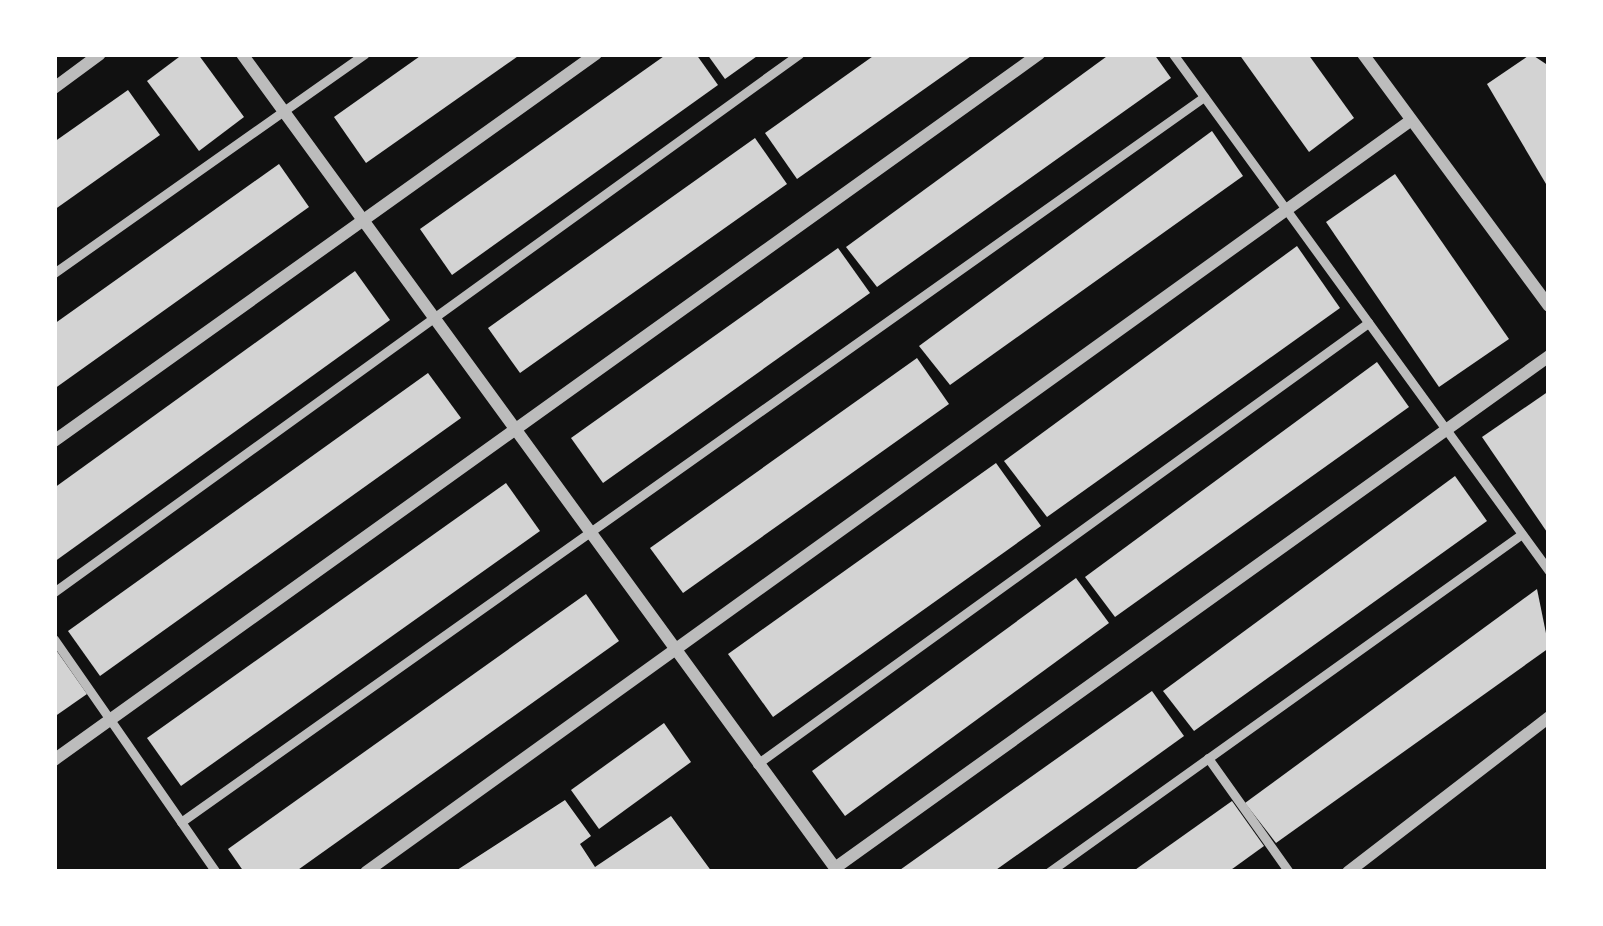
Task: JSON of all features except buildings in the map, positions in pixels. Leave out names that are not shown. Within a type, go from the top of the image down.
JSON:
[{"type":"street","points":[[54,88],[100,54]]},
{"type":"street","points":[[242,54],[837,870],[1549,356]]},
{"type":"street","points":[[54,441],[596,54]]},
{"type":"street","points":[[54,760],[1039,54]]},
{"type":"street","points":[[1363,54],[1549,307]]},
{"type":"street","points":[[366,872],[1410,121]]},
{"type":"street","points":[[1348,872],[1549,717]]},
{"type":"lane","points":[[54,273],[364,54]]},
{"type":"lane","points":[[54,592],[799,54]]},
{"type":"lane","points":[[1173,54],[1549,571]]},
{"type":"lane","points":[[181,821],[1204,97]]},
{"type":"lane","points":[[757,764],[1368,323]]},
{"type":"lane","points":[[1049,872],[1522,535]]},
{"type":"lane","points":[[54,639],[217,872]]},
{"type":"lane","points":[[1208,758],[1289,872]]}]
